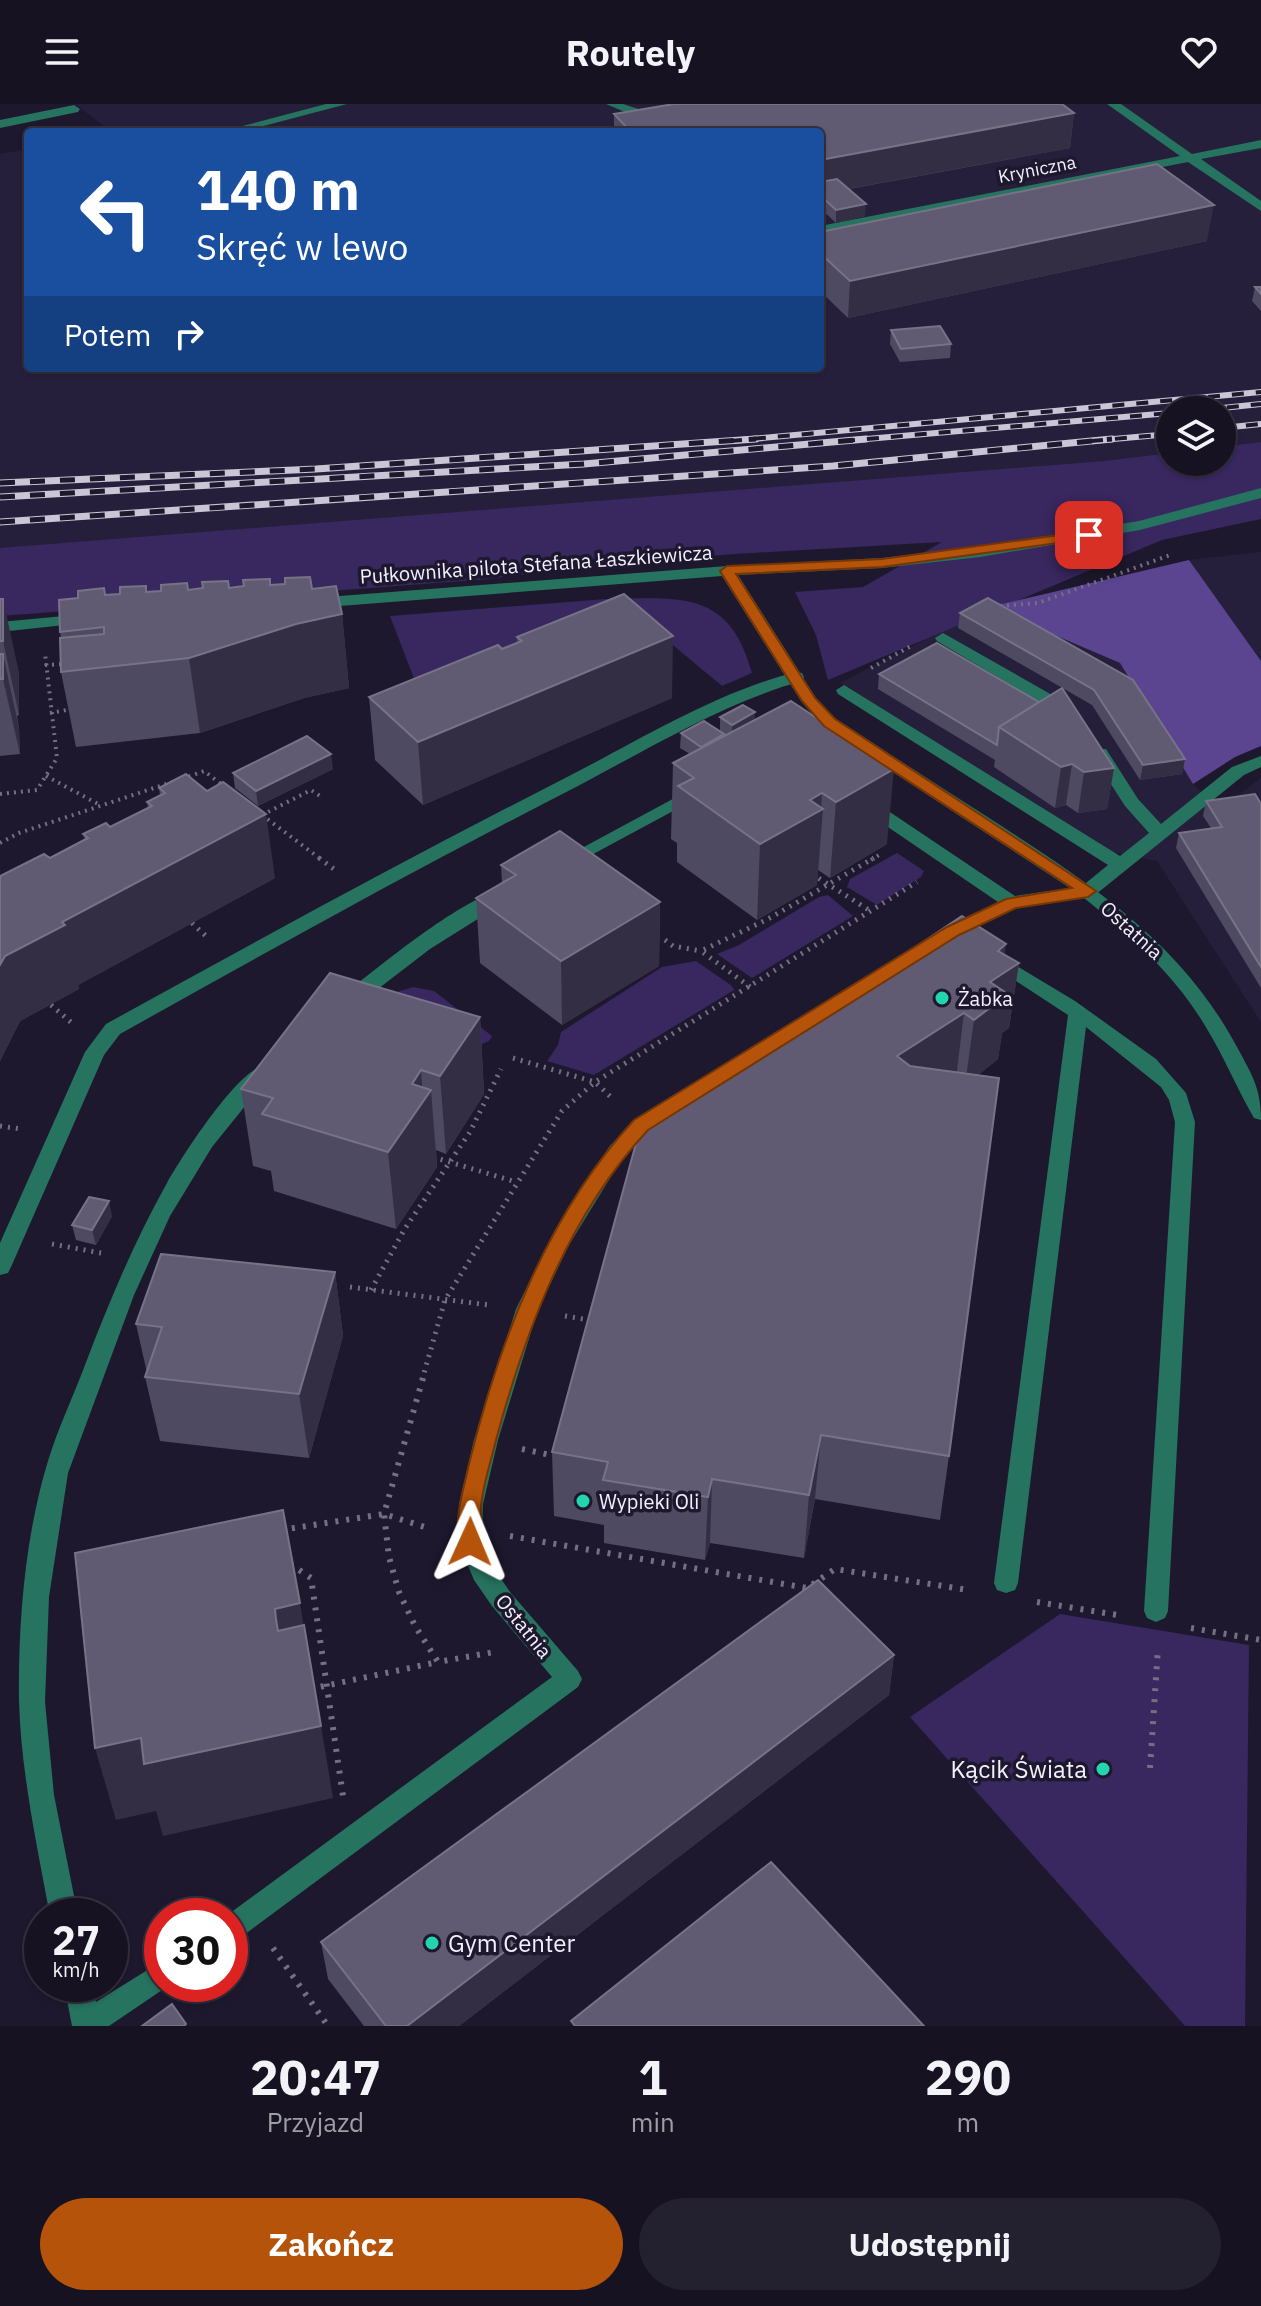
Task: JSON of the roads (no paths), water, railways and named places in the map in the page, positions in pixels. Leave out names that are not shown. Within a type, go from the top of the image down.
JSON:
[{"type":"street","points":[[242,128],[341,104]]},
{"type":"street","points":[[612,104],[646,117],[661,115]]},
{"type":"street","points":[[1113,104],[1261,207]]},
{"type":"street","points":[[0,124],[74,109]]},
{"type":"street","name":"Kryniczna","points":[[824,229],[1261,144]]},
{"type":"street","points":[[727,571],[882,563],[1063,540],[1140,525],[1261,493]]},
{"type":"street","name":"Pułkownika pilota Stefana Łaszkiewicza","points":[[298,604],[727,571],[809,701],[844,734],[1088,891]]},
{"type":"street","points":[[0,627],[104,618]]},
{"type":"street","points":[[943,638],[1075,716],[1131,802],[1159,833]]},
{"type":"street","points":[[0,1267],[95,1052],[113,1029],[425,857],[704,714],[768,685],[796,677]]},
{"type":"street","points":[[844,690],[1119,864]]},
{"type":"street","points":[[1088,891],[1238,771],[1261,761]]},
{"type":"street","points":[[546,873],[713,782]]},
{"type":"street","points":[[852,794],[1012,903]]},
{"type":"street","points":[[330,1016],[411,950],[453,922],[519,887]]},
{"type":"street","name":"Ostatnia","points":[[927,947],[1012,903],[1088,891],[1128,923],[1171,965],[1206,1012],[1261,1113]]},
{"type":"street","points":[[953,931],[1134,1051],[1165,1078],[1179,1098],[1185,1122],[1156,1616]]},
{"type":"street","name":"Ostatnia","points":[[248,1916],[569,1679],[501,1599],[483,1573],[470,1542],[471,1504],[486,1440],[527,1309],[560,1242],[616,1152],[641,1125],[836,1002]]},
{"type":"street","points":[[1006,1583],[1078,1014]]},
{"type":"street","points":[[60,1898],[37,1778],[32,1672],[37,1594],[56,1472],[137,1259],[161,1209],[209,1131],[272,1063]]},
{"type":"street","points":[[82,2002],[86,2025],[144,1986]]},
{"type":"railway","points":[[739,440],[1261,392]]},
{"type":"railway","points":[[1236,407],[1261,404]]},
{"type":"railway","points":[[856,440],[1156,414]]},
{"type":"railway","points":[[1236,427],[1261,424]]},
{"type":"railway","points":[[1095,441],[1156,435]]},
{"type":"railway","points":[[739,440],[756,439]]},
{"type":"railway","points":[[856,440],[866,439]]},
{"type":"railway","points":[[1095,441],[1112,439]]},
{"type":"railway","points":[[0,483],[316,469],[739,440]]},
{"type":"railway","points":[[730,441],[739,440]]},
{"type":"railway","points":[[0,497],[584,464],[856,440]]},
{"type":"railway","points":[[843,441],[856,440]]},
{"type":"railway","points":[[0,522],[833,466],[1095,441]]},
{"type":"place","name":"Żabka","points":[[942,998]]},
{"type":"place","name":"Wypieki Oli","points":[[583,1501]]},
{"type":"place","name":"Kącik Świata","points":[[1103,1769]]},
{"type":"place","name":"Gym Center","points":[[432,1943]]}]
